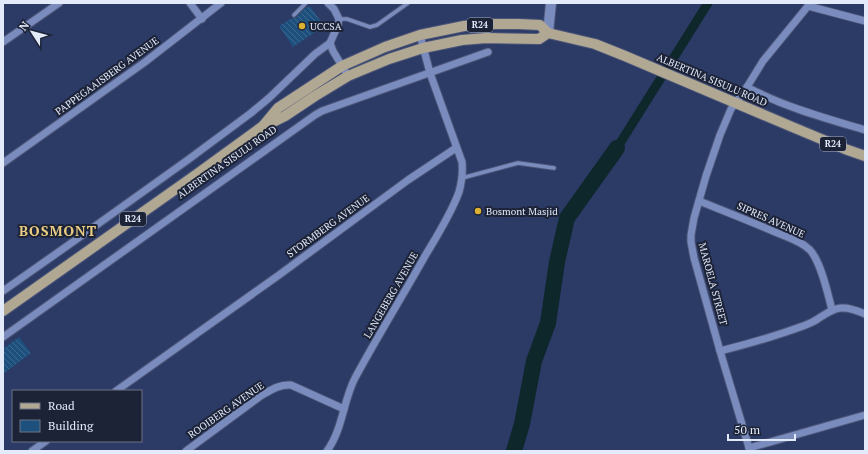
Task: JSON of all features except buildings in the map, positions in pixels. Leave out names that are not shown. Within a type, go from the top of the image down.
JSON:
[{"type":"main road","name":"ALBERTINA SISULU ROAD","points":[[3,311],[263,126],[278,108],[342,66],[385,47],[420,35],[464,26],[487,24],[540,26],[548,32],[595,44],[626,56],[790,126],[865,156]]},
{"type":"main road","name":"ALBERTINA SISULU ROAD","points":[[263,126],[284,116],[348,76],[389,59],[423,48],[462,40],[486,38],[539,39],[548,32]]},
{"type":"street","points":[[3,42],[59,3]]},
{"type":"street","points":[[190,3],[202,19]]},
{"type":"street","name":"PAPPEGAAISBERG AVENUE","points":[[3,163],[145,62],[221,3]]},
{"type":"street","points":[[3,291],[251,113],[269,98],[314,54],[330,43],[339,19],[334,9],[328,3]]},
{"type":"street","points":[[548,32],[551,3]]},
{"type":"street","points":[[809,5],[865,22]]},
{"type":"street","name":"MAROELA STREET","points":[[749,450],[694,258],[691,242],[694,218],[726,120],[763,61],[809,5]]},
{"type":"street","points":[[420,35],[430,73],[456,148]]},
{"type":"street","points":[[330,43],[333,52],[348,76]]},
{"type":"street","name":"ALBERTINA SISULU ROAD","points":[[3,337],[315,115],[322,111],[488,52]]},
{"type":"street","name":"ALBERTINA SISULU ROAD","points":[[747,88],[765,97],[808,113],[865,130]]},
{"type":"street","name":"LANGEBERG AVENUE","points":[[327,451],[337,435],[351,387],[356,377],[439,232],[456,199],[463,171],[462,162],[456,148]]},
{"type":"street","name":"STORMBERG AVENUE","points":[[117,390],[408,180],[456,148]]},
{"type":"street","name":"SIPRES AVENUE","points":[[699,201],[765,227],[804,245],[816,258],[826,285],[832,310]]},
{"type":"street","points":[[720,351],[780,334],[802,326],[819,319],[832,310],[843,308],[865,314]]},
{"type":"street","name":"ROOIBERG AVENUE","points":[[186,451],[262,395],[286,385],[291,385],[344,409]]},
{"type":"street","points":[[749,450],[865,416]]},
{"type":"street","points":[[32,451],[45,442]]},
{"type":"lane","points":[[294,15],[306,3]]},
{"type":"lane","points":[[339,19],[347,19],[370,27],[377,25],[408,3]]},
{"type":"lane","points":[[462,178],[518,163],[554,168]]},
{"type":"waterway","points":[[617,148],[708,3]]},
{"type":"waterway","points":[[514,451],[522,424],[534,361],[548,323],[557,262],[567,218],[617,148]]},
{"type":"place","name":"UCCSA","points":[[302,26]]},
{"type":"place","name":"Bosmont Masjid","points":[[478,211]]},
{"type":"district","name":"BOSMONT","points":[[58,230]]}]
